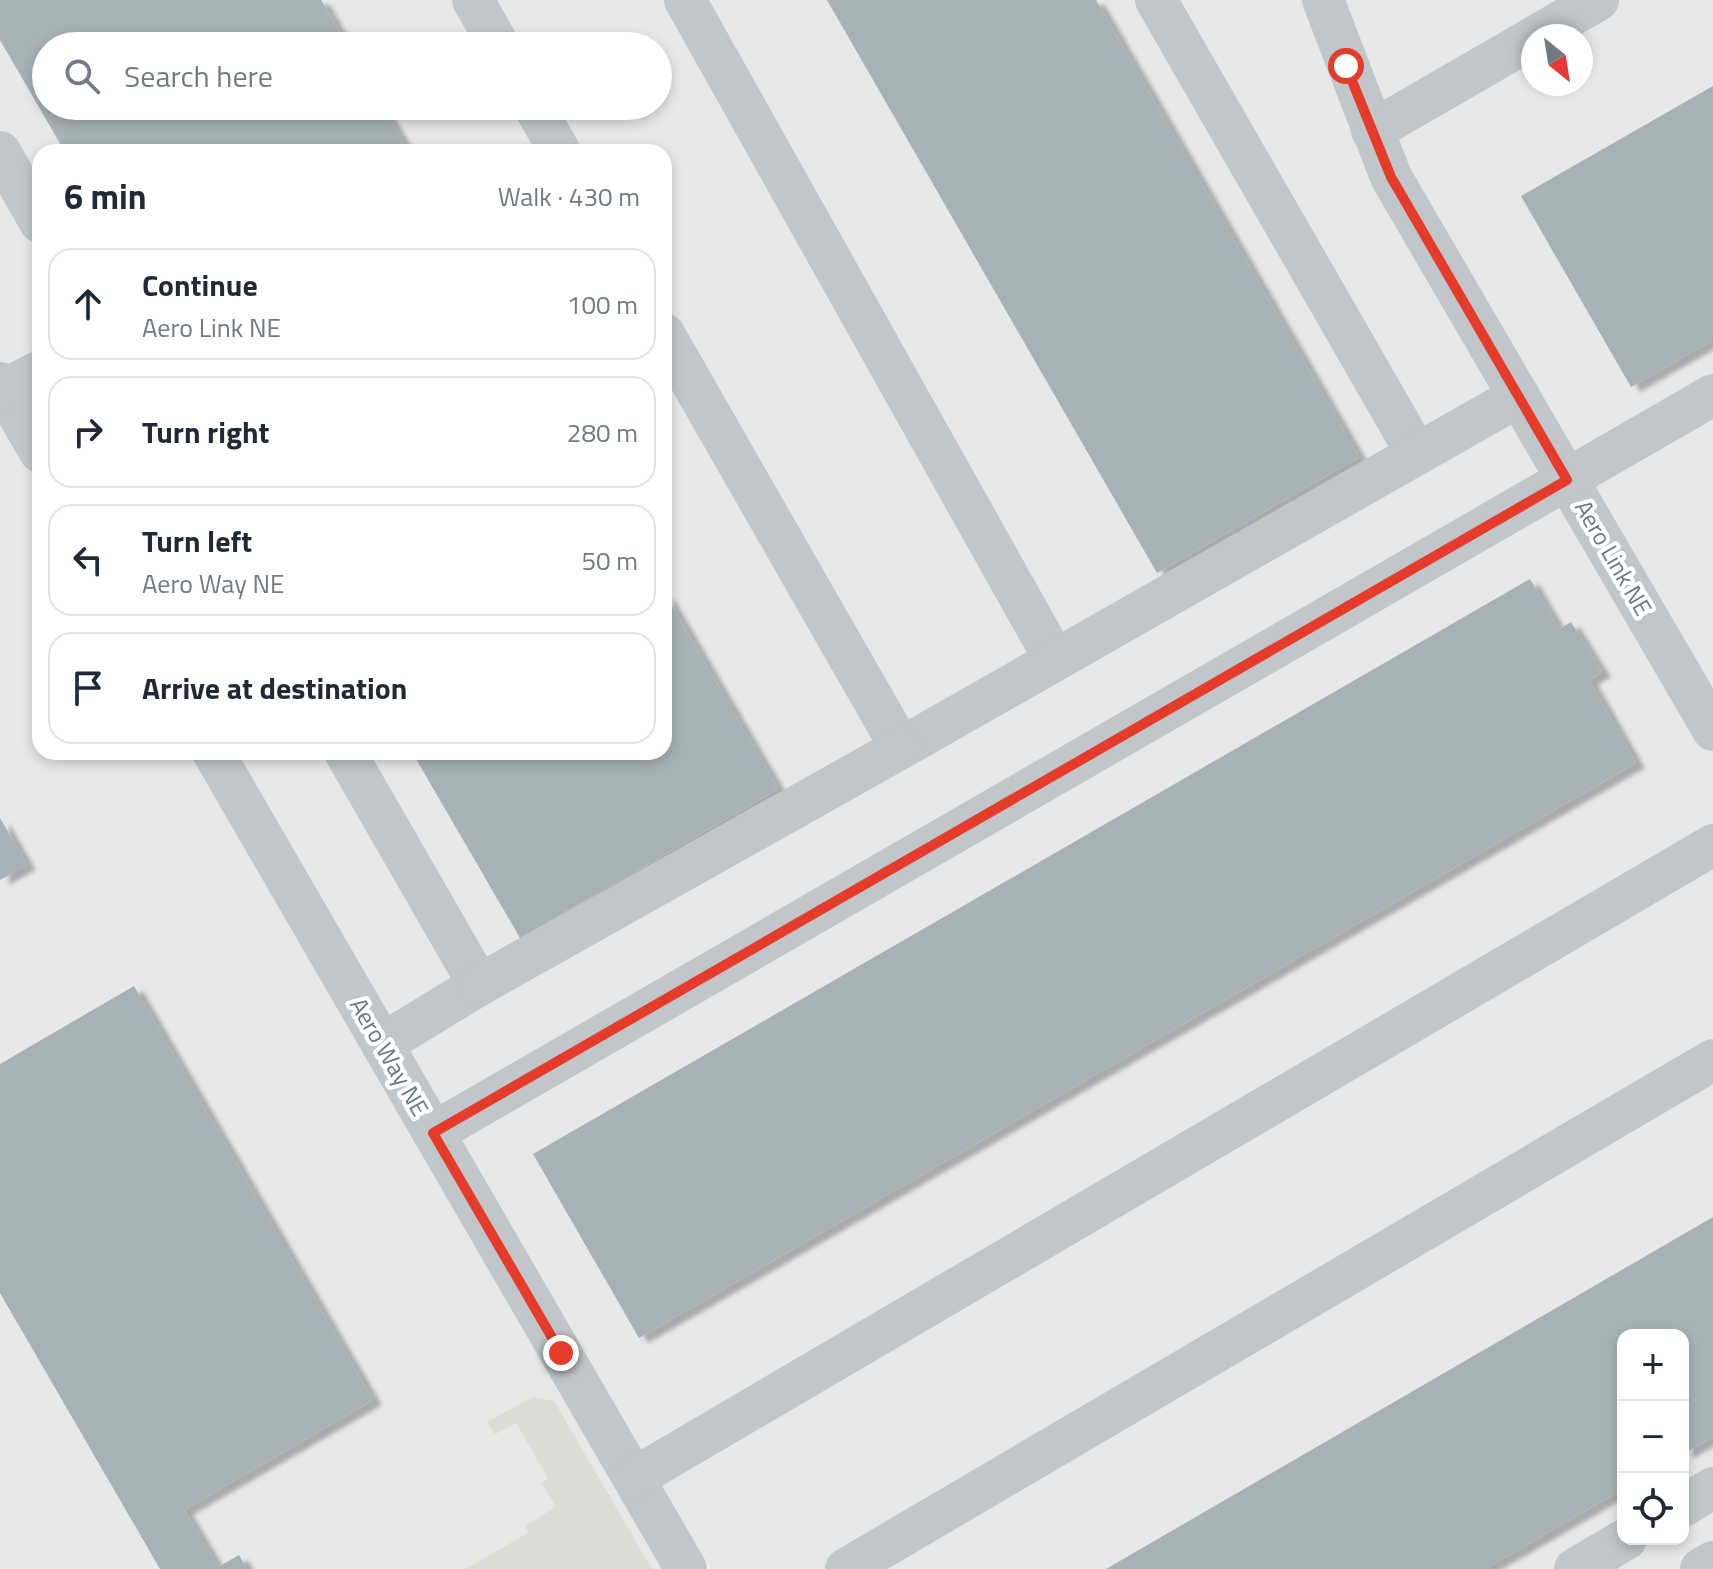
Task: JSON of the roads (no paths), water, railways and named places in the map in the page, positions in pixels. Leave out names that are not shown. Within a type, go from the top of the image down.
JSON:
[{"type":"street","points":[[473,0],[491,32]]},
{"type":"street","points":[[685,0],[1055,660]]},
{"type":"street","points":[[1156,0],[1417,454]]},
{"type":"street","name":"Aero Link NE","points":[[1323,0],[1391,177],[1713,730]]},
{"type":"street","points":[[1556,24],[1598,0]]},
{"type":"street","points":[[1372,131],[1521,45]]},
{"type":"street","points":[[542,120],[555,144]]},
{"type":"street","points":[[0,152],[32,208]]},
{"type":"street","points":[[672,348],[901,748]]},
{"type":"street","points":[[32,374],[2,386],[32,438]]},
{"type":"street","points":[[433,1133],[1713,395]]},
{"type":"street","points":[[382,1044],[479,985],[1519,396]]},
{"type":"street","name":"Aero Way NE","points":[[218,760],[686,1569]]},
{"type":"street","points":[[350,760],[479,985]]},
{"type":"street","points":[[634,1478],[1713,845]]},
{"type":"street","points":[[846,1569],[1713,1060]]},
{"type":"street","points":[[1689,1502],[1713,1488]]},
{"type":"street","points":[[1575,1569],[1617,1544]]},
{"type":"street","points":[[1701,1569],[1713,1562]]}]
